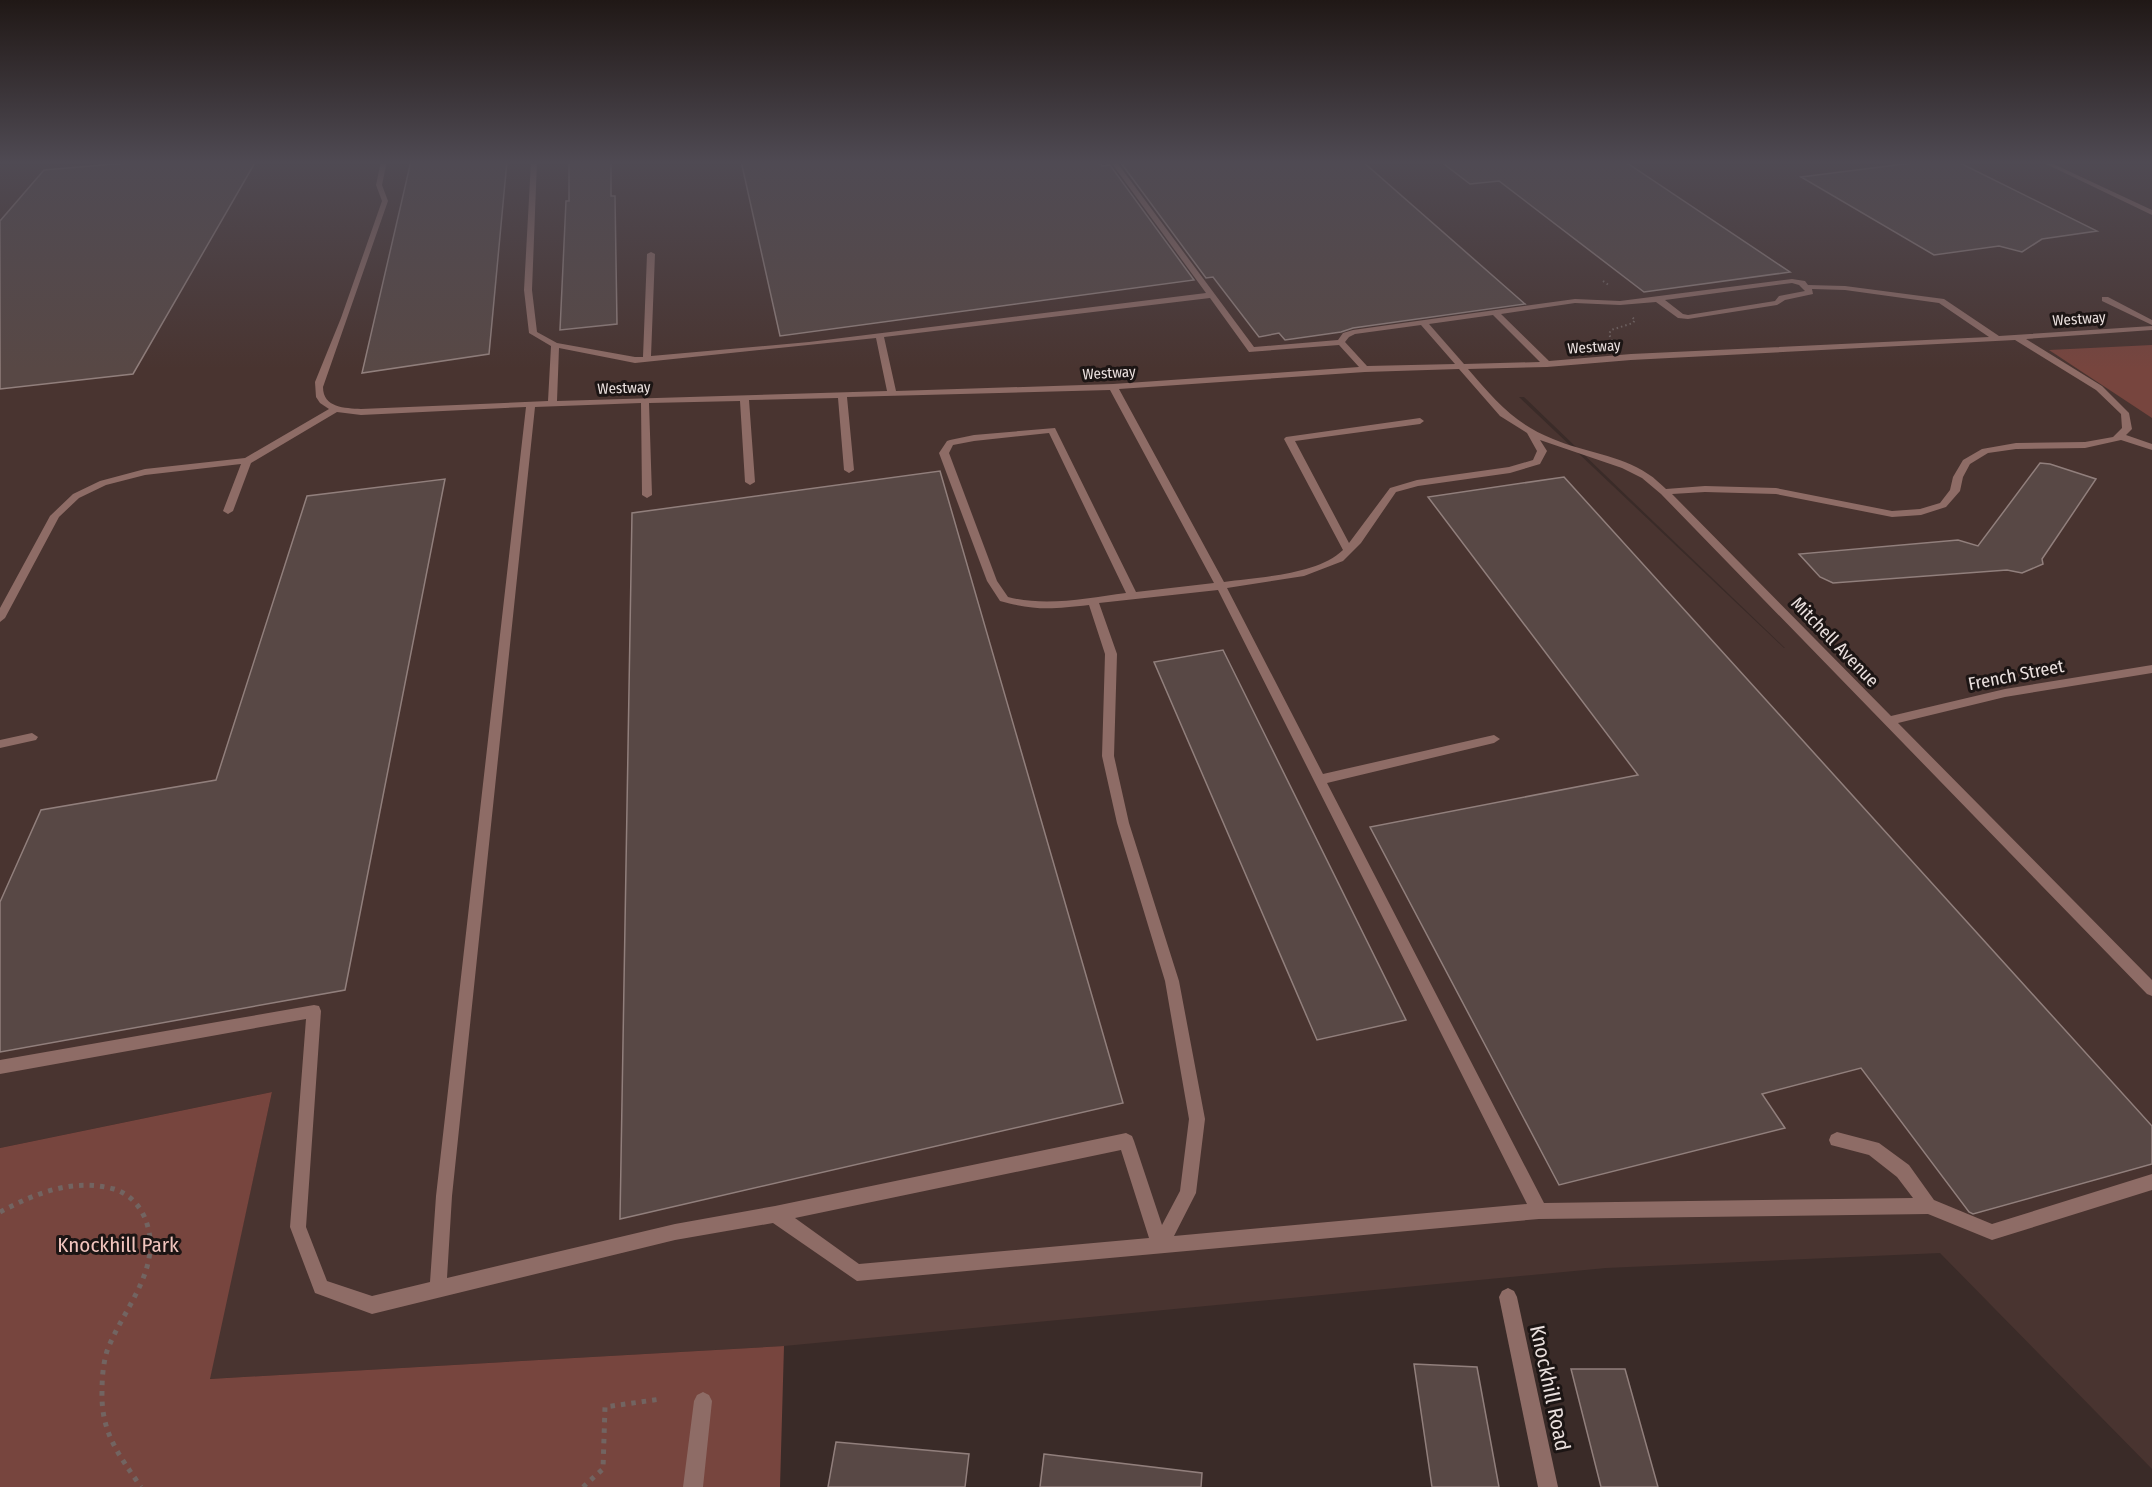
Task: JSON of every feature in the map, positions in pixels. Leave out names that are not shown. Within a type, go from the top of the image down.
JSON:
[{"type":"street","points":[[336,409],[320,396],[319,385],[375,230]]},
{"type":"street","points":[[530,230],[530,301],[533,333],[555,345],[634,360],[880,336],[1212,295]]},
{"type":"street","points":[[1164,230],[1252,350],[1341,342],[1346,335],[1353,332],[1575,301],[1620,303],[1792,281],[1806,287],[1845,288],[1941,302],[1997,339]]},
{"type":"street","points":[[647,359],[651,254]]},
{"type":"street","points":[[1658,299],[1681,316],[1688,317],[1777,303],[1782,298],[1809,293],[1810,290],[1806,287]]},
{"type":"street","points":[[2105,299],[2152,326]]},
{"type":"street","points":[[1495,312],[1547,364]]},
{"type":"street","name":"Mitchell Avenue","points":[[1423,322],[1503,414],[1549,441],[1625,466],[1645,476],[1664,492],[2152,990]]},
{"type":"street","name":"Westway","points":[[336,409],[362,412],[531,404],[1113,387],[1365,369],[1547,364],[1631,357],[2016,338],[2152,326]]},
{"type":"street","points":[[880,336],[892,394]]},
{"type":"street","points":[[1664,492],[1705,489],[1776,491],[1892,514],[1921,512],[1943,505],[1956,491],[1958,477],[1966,462],[1985,451],[2016,446],[2085,445],[2116,439],[2127,429],[2125,413],[2099,388],[2016,338]]},
{"type":"street","points":[[1341,342],[1365,369]]},
{"type":"street","points":[[552,404],[555,345]]},
{"type":"street","points":[[1113,387],[1221,586],[1539,1211]]},
{"type":"street","points":[[842,395],[849,470]]},
{"type":"street","points":[[744,398],[750,482]]},
{"type":"street","points":[[645,401],[647,495]]},
{"type":"street","points":[[438,1289],[444,1196],[531,404]]},
{"type":"street","points":[[0,618],[55,516],[76,496],[103,483],[145,472],[247,461],[336,409]]},
{"type":"street","points":[[1348,550],[1289,439],[1420,421]]},
{"type":"street","points":[[1133,596],[1052,430],[974,438],[950,443],[944,453],[992,580],[1004,599],[1037,606],[1093,601],[1221,586],[1304,573],[1339,559],[1357,541],[1393,490],[1417,483],[1510,470],[1537,462],[1542,451],[1530,431]]},
{"type":"street","points":[[2119,436],[2152,447]]},
{"type":"street","points":[[228,511],[247,461]]},
{"type":"street","points":[[1093,601],[1111,654],[1108,756],[1123,823],[1172,981],[1197,1119],[1188,1193],[1160,1245]]},
{"type":"street","name":"French Street","points":[[1888,721],[2005,693],[2152,669]]},
{"type":"street","points":[[0,744],[32,737]]},
{"type":"street","points":[[1319,780],[1494,739]]},
{"type":"street","points":[[0,1067],[314,1011],[298,1227],[321,1287],[372,1305],[675,1232],[775,1214],[1126,1141],[1160,1245]]},
{"type":"street","points":[[1837,1140],[1873,1148],[1903,1171],[1928,1206]]},
{"type":"street","points":[[775,1214],[857,1273],[1539,1211],[1928,1206],[1992,1233],[2152,1182]]},
{"type":"street","name":"Knockhill Road","points":[[1509,1297],[1548,1487]]},
{"type":"street","points":[[693,1487],[704,1401]]},
{"type":"path","points":[[0,1212],[31,1195],[56,1187],[88,1185],[116,1189],[136,1203],[147,1220],[152,1259],[141,1287],[119,1324],[106,1355],[102,1395],[109,1438],[141,1487]]},
{"type":"path","points":[[584,1487],[603,1468],[605,1407],[660,1399]]},
{"type":"shaded area","points":[[0,230],[2152,230],[2152,1469],[1940,1253],[1606,1268],[784,1346],[209,1379],[272,1092],[0,1148]],"holes":[[[1519,397],[1524,397],[1784,648]]]},
{"type":"green space","points":[[2152,345],[2152,418],[2049,350]]},
{"type":"green space","name":"Knockhill Park","points":[[272,1092],[210,1379],[784,1346],[780,1487],[0,1487],[0,1148]]},
{"type":"building","points":[[0,230],[216,230],[133,374],[0,389]]},
{"type":"building","points":[[395,230],[501,230],[489,354],[362,373]]},
{"type":"building","points":[[565,230],[616,230],[617,324],[560,330]]},
{"type":"building","points":[[756,230],[1158,230],[1194,280],[780,336]]},
{"type":"building","points":[[1171,230],[1441,230],[1525,304],[1285,340],[1279,333],[1259,337],[1213,277],[1206,278]]},
{"type":"building","points":[[1564,230],[1728,230],[1790,272],[1644,292]]},
{"type":"building","points":[[1892,230],[2097,231],[2042,239],[2022,252],[1999,246],[1934,255]]},
{"type":"building","points":[[2040,463],[2096,479],[2042,559],[2043,564],[2022,573],[2007,570],[1833,583],[1820,577],[1799,554],[1958,540],[1978,546]]},
{"type":"building","points":[[940,471],[1123,1103],[620,1219],[632,513]]},
{"type":"building","points":[[1564,477],[2152,1126],[2152,1164],[1973,1214],[1969,1212],[1861,1068],[1762,1094],[1785,1128],[1559,1185],[1370,827],[1638,775],[1428,497]]},
{"type":"building","points":[[445,479],[345,990],[0,1052],[0,902],[41,810],[216,780],[307,496]]},
{"type":"building","points":[[1223,650],[1406,1020],[1317,1040],[1154,662]]},
{"type":"building","points":[[1414,1364],[1477,1367],[1499,1487],[1432,1487]]},
{"type":"building","points":[[1571,1369],[1625,1369],[1658,1487],[1601,1487]]},
{"type":"building","points":[[836,1442],[969,1454],[965,1487],[828,1487]]},
{"type":"building","points":[[1044,1454],[1202,1473],[1201,1487],[1040,1487]]}]
